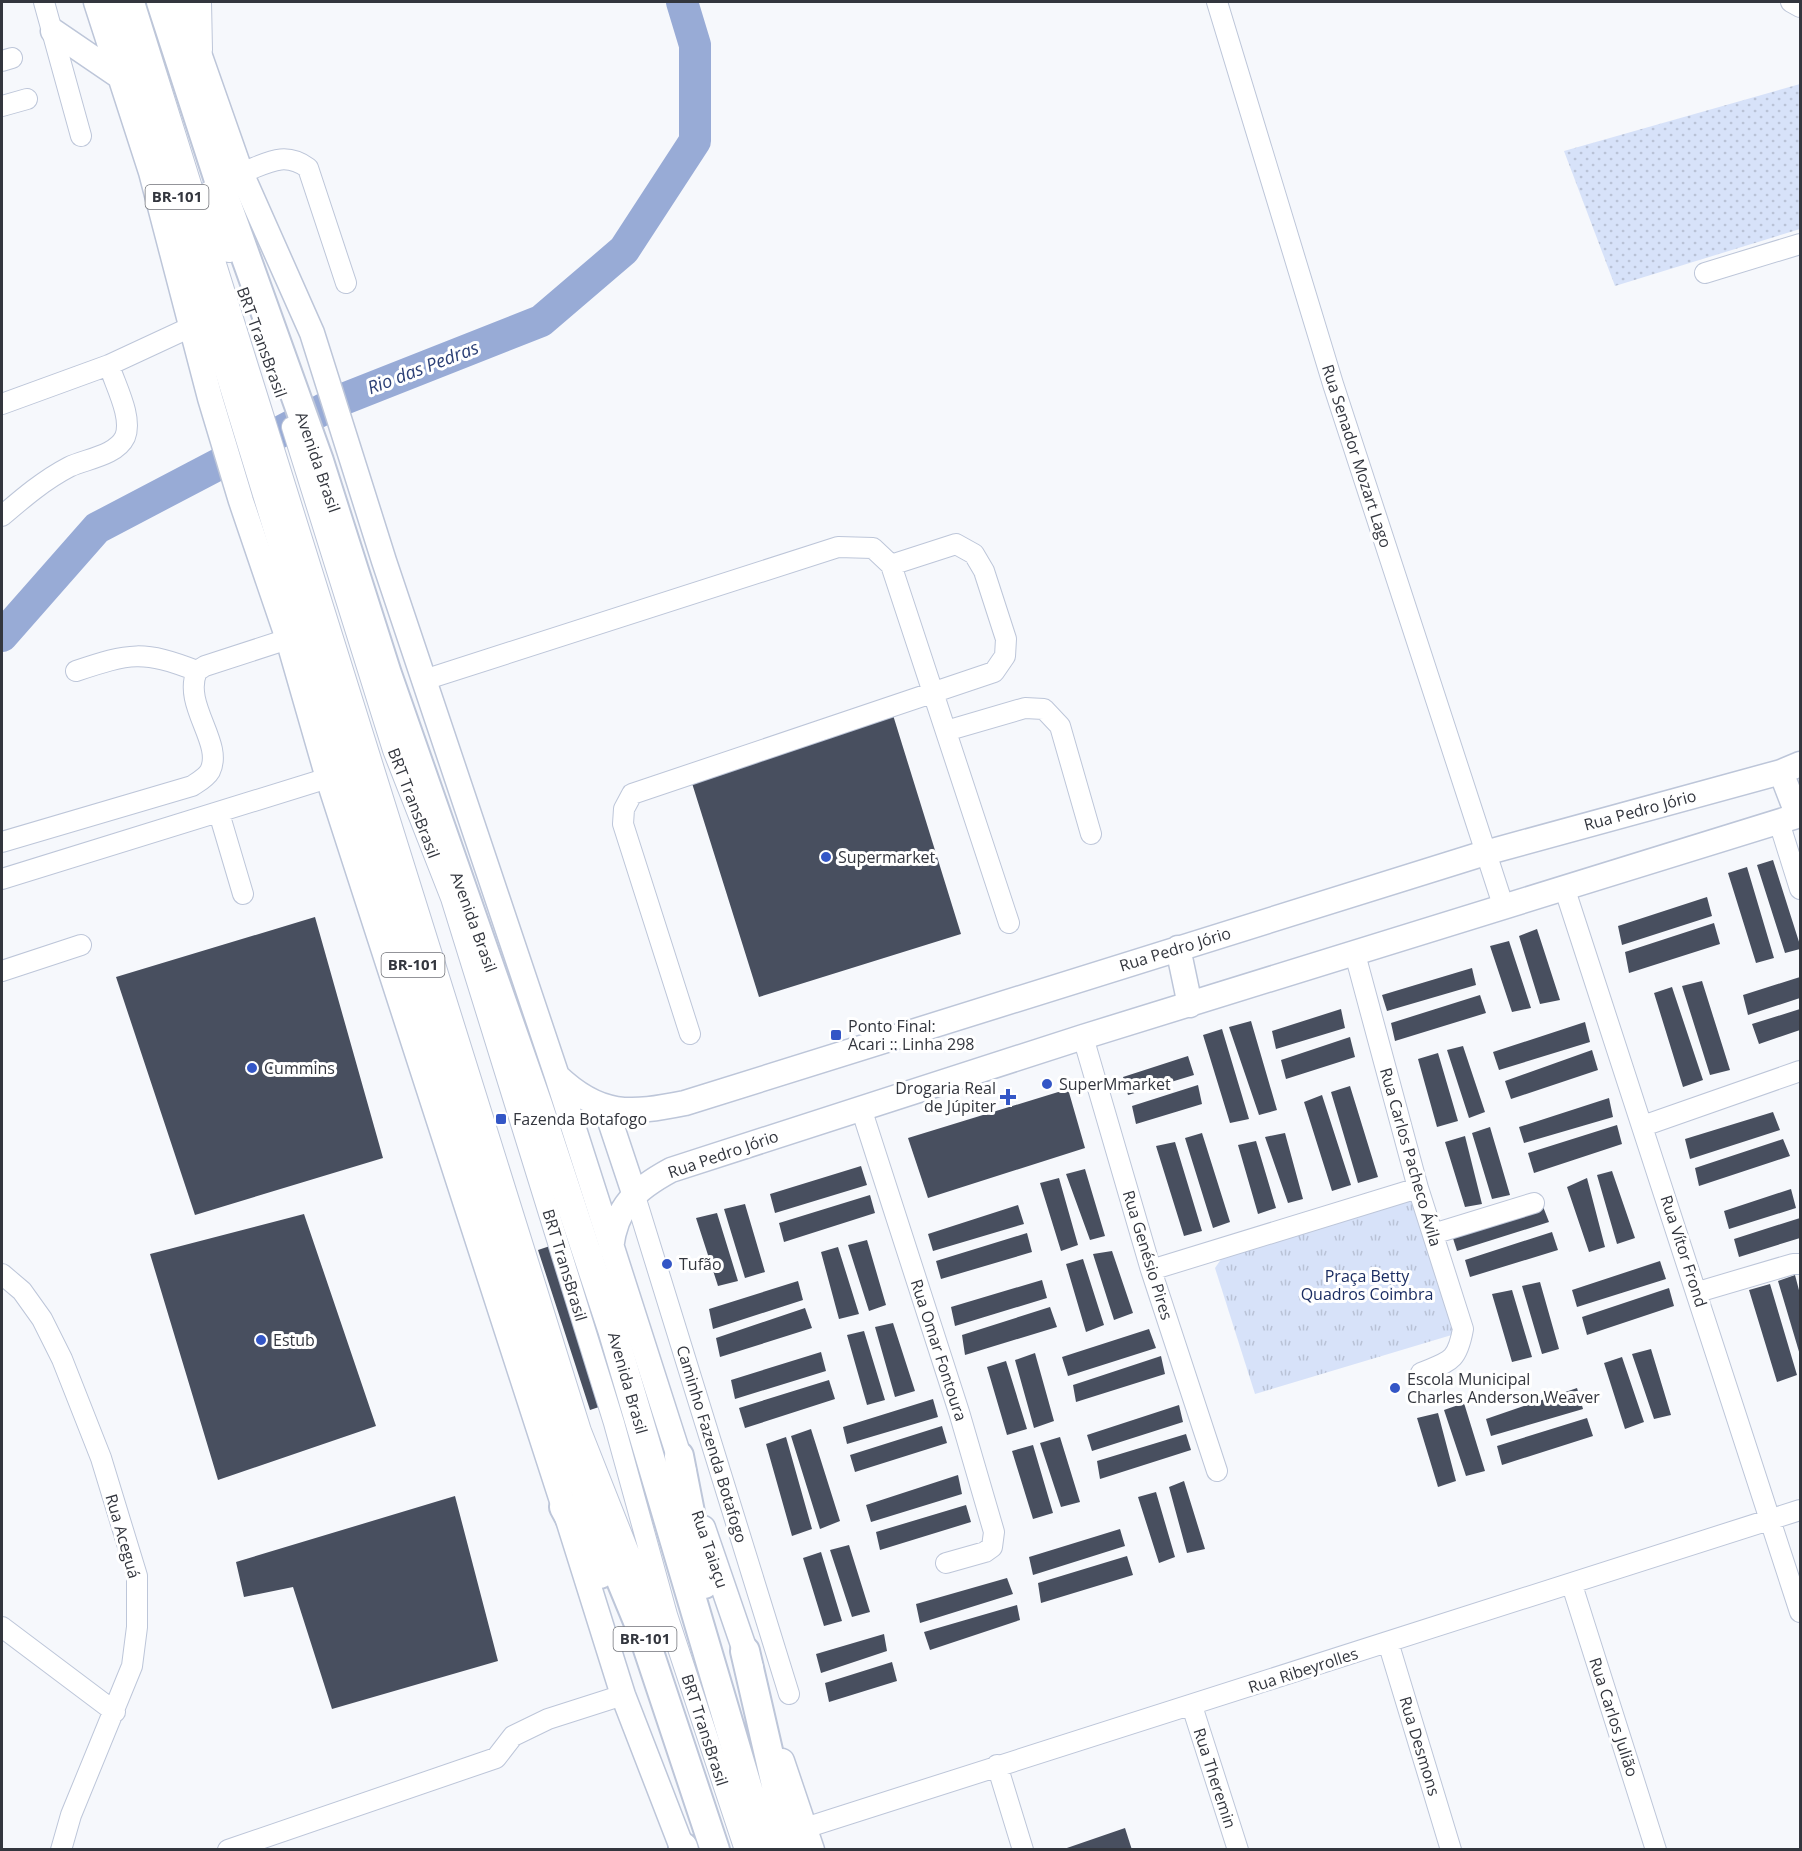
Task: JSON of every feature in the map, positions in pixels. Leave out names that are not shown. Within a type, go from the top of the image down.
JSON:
[{"type":"highway","name":"BR-101","points":[[116,2],[191,241],[263,491],[388,888],[565,1432],[596,1520],[642,1631],[715,1850]]},
{"type":"highway","name":"Avenida Brasil","points":[[161,2],[283,379],[538,1105],[612,1329],[757,1844]]},
{"type":"highway","points":[[679,1456],[757,1844]]},
{"type":"highway","points":[[564,1507],[590,1552],[680,1768],[704,1816]]},
{"type":"highway","points":[[745,1651],[803,1842]]},
{"type":"main road","points":[[96,2],[122,78],[174,250],[193,326],[234,395]]},
{"type":"main road","name":"Avenida Brasil","points":[[181,2],[202,68],[241,173],[300,301],[322,363],[424,680],[557,1076],[611,1248]]},
{"type":"main road","points":[[53,31],[122,78]]},
{"type":"main road","points":[[263,491],[288,639],[328,778],[623,1695],[683,1849]]},
{"type":"main road","points":[[1791,768],[1792,818]]},
{"type":"main road","name":"Rua Pedro Jório","points":[[557,1076],[586,1100],[606,1108],[645,1110],[685,1103],[1485,853],[1791,768]]},
{"type":"main road","name":"Rua Pedro Jório","points":[[611,1248],[613,1232],[621,1212],[634,1193],[671,1170],[1083,1037],[1504,909],[1792,818]]},
{"type":"main road","points":[[1178,948],[1190,1005]]},
{"type":"main road","points":[[606,1108],[634,1193]]},
{"type":"main road","name":"Rua Taiaçu","points":[[611,1248],[745,1651]]},
{"type":"street","points":[[44,2],[81,136]]},
{"type":"street","name":"BRT TransBrasil","points":[[134,2],[234,395]]},
{"type":"street","name":"BRT TransBrasil","points":[[147,2],[218,221],[283,379]]},
{"type":"street","points":[[201,2],[202,68]]},
{"type":"street","name":"Rua Senador Mozart Lago","points":[[1217,2],[1333,384],[1504,909]]},
{"type":"street","points":[[1791,2],[1800,7]]},
{"type":"street","points":[[2,106],[27,99]]},
{"type":"street","points":[[241,173],[278,159],[296,159],[308,168],[346,283]]},
{"type":"street","points":[[1705,273],[1800,244]]},
{"type":"street","points":[[2,404],[109,365],[193,326]]},
{"type":"street","points":[[2,516],[35,488],[60,472],[111,450],[121,442],[127,426],[109,365]]},
{"type":"street","name":"BRT TransBrasil","points":[[263,491],[581,1431],[652,1610],[732,1850]]},
{"type":"street","points":[[690,1034],[623,824],[624,809],[632,794],[994,672],[1005,656],[1006,639],[984,571],[974,554],[956,544],[891,565]]},
{"type":"street","points":[[424,680],[838,547],[873,548],[891,565],[1010,923]]},
{"type":"street","points":[[2,842],[192,786],[204,779],[210,771],[212,761],[195,704],[193,689],[197,671],[205,666],[288,639]]},
{"type":"street","points":[[76,671],[125,657],[143,655],[197,671]]},
{"type":"street","points":[[946,731],[1025,708],[1044,709],[1060,726],[1092,834]]},
{"type":"street","points":[[2,879],[328,778]]},
{"type":"street","points":[[219,813],[243,894]]},
{"type":"street","points":[[1792,818],[1800,889]]},
{"type":"street","name":"Rua Vítor Frond","points":[[1565,890],[1772,1519],[1800,1612]]},
{"type":"street","points":[[2,970],[81,945]]},
{"type":"street","name":"Rua Carlos Pacheco Ávila","points":[[1355,954],[1419,1188],[1462,1329],[1459,1350],[1453,1360],[1421,1373]]},
{"type":"street","name":"Rua Genésio Pires","points":[[1083,1037],[1152,1270],[1217,1471]]},
{"type":"street","points":[[1643,1126],[1800,1071]]},
{"type":"street","name":"Rua Omar Fontoura","points":[[861,1108],[959,1412],[994,1532],[992,1546],[985,1552],[946,1563]]},
{"type":"street","points":[[1152,1270],[1419,1188]]},
{"type":"street","name":"Caminho Fazenda Botafogo","points":[[634,1193],[789,1694]]},
{"type":"street","points":[[1433,1234],[1534,1203]]},
{"type":"street","points":[[1698,1292],[1792,1264],[1800,1264]]},
{"type":"street","name":"Rua Aceguá","points":[[2,1274],[22,1291],[42,1319],[62,1359],[100,1458],[137,1576],[137,1627],[132,1666],[71,1815],[61,1850]]},
{"type":"street","name":"Rua Ribeyrolles","points":[[803,1842],[997,1765],[1192,1706],[1800,1510]]},
{"type":"street","name":"Rua Carlos Julião","points":[[1572,1585],[1656,1850]]},
{"type":"street","points":[[2,1626],[115,1712]]},
{"type":"street","name":"Rua Desmons","points":[[1388,1642],[1451,1850]]},
{"type":"street","points":[[228,1850],[496,1758],[513,1736],[548,1719],[623,1695]]},
{"type":"street","name":"Rua Theremin","points":[[1192,1706],[1238,1850]]},
{"type":"street","points":[[997,1765],[1023,1850]]},
{"type":"green space","points":[[1800,84],[1800,229],[1615,286],[1564,151]]},
{"type":"green space","name":"Praça Betty Quadros Coimbra","points":[[1410,1195],[1455,1334],[1255,1394],[1215,1268],[1224,1255]]},
{"type":"building","name":"Supermarket","points":[[893,715],[961,934],[759,997],[691,780]]},
{"type":"building","points":[[1773,860],[1800,945],[1800,949],[1785,953],[1757,865]]},
{"type":"building","points":[[1747,867],[1774,958],[1756,963],[1728,873]]},
{"type":"building","points":[[1707,897],[1712,916],[1622,945],[1618,926]]},
{"type":"building","name":"Cummins","points":[[315,917],[383,1158],[195,1215],[116,977]]},
{"type":"building","points":[[1714,923],[1720,944],[1629,973],[1625,952]]},
{"type":"building","points":[[1537,929],[1560,1000],[1540,1004],[1519,936]]},
{"type":"building","points":[[1509,941],[1531,1008],[1512,1012],[1490,946]]},
{"type":"building","points":[[1472,968],[1476,985],[1387,1011],[1382,995]]},
{"type":"building","points":[[1800,977],[1800,998],[1748,1015],[1743,995]]},
{"type":"building","points":[[1702,981],[1730,1070],[1710,1075],[1682,986]]},
{"type":"building","points":[[1672,987],[1703,1080],[1683,1087],[1654,993]]},
{"type":"building","points":[[1480,995],[1486,1013],[1395,1041],[1391,1023]]},
{"type":"building","points":[[1341,1009],[1345,1028],[1276,1049],[1272,1031]]},
{"type":"building","points":[[1800,1009],[1800,1030],[1759,1044],[1752,1024]]},
{"type":"building","points":[[1251,1021],[1277,1110],[1259,1115],[1229,1027]]},
{"type":"building","points":[[1585,1022],[1590,1042],[1499,1070],[1493,1052]]},
{"type":"building","points":[[1222,1029],[1249,1119],[1230,1123],[1203,1035]]},
{"type":"building","points":[[1350,1037],[1355,1057],[1286,1079],[1281,1060]]},
{"type":"building","points":[[1463,1046],[1485,1112],[1469,1118],[1447,1050]]},
{"type":"building","points":[[1592,1050],[1598,1070],[1511,1099],[1505,1081]]},
{"type":"building","points":[[1438,1053],[1458,1121],[1437,1127],[1418,1059]]},
{"type":"building","points":[[1188,1056],[1194,1075],[1128,1095],[1123,1077]]},
{"type":"building","points":[[1198,1085],[1202,1104],[1136,1124],[1132,1106]]},
{"type":"building","points":[[1350,1086],[1378,1177],[1358,1183],[1331,1092]]},
{"type":"building","points":[[1068,1089],[1085,1148],[928,1198],[908,1138]]},
{"type":"building","points":[[1322,1095],[1351,1185],[1332,1191],[1304,1102]]},
{"type":"building","points":[[1609,1098],[1613,1117],[1524,1143],[1519,1127]]},
{"type":"building","points":[[1773,1112],[1780,1130],[1690,1159],[1685,1139]]},
{"type":"building","points":[[1617,1125],[1622,1144],[1534,1173],[1528,1153]]},
{"type":"building","points":[[1490,1127],[1510,1195],[1492,1199],[1472,1133]]},
{"type":"building","points":[[1202,1133],[1230,1222],[1213,1228],[1185,1138]]},
{"type":"building","points":[[1285,1133],[1303,1199],[1288,1203],[1265,1137]]},
{"type":"building","points":[[1465,1136],[1482,1204],[1465,1207],[1445,1142]]},
{"type":"building","points":[[1783,1139],[1790,1156],[1699,1186],[1695,1168]]},
{"type":"building","points":[[1256,1141],[1276,1208],[1258,1214],[1238,1145]]},
{"type":"building","points":[[1175,1142],[1202,1231],[1184,1236],[1156,1146]]},
{"type":"building","points":[[861,1166],[867,1185],[775,1213],[770,1194]]},
{"type":"building","points":[[1085,1169],[1105,1236],[1090,1240],[1066,1174]]},
{"type":"building","points":[[1612,1171],[1635,1238],[1617,1244],[1597,1175]]},
{"type":"building","points":[[1059,1178],[1078,1245],[1061,1251],[1040,1183]]},
{"type":"building","points":[[1587,1178],[1605,1247],[1589,1252],[1567,1187]]},
{"type":"building","points":[[1791,1189],[1796,1208],[1729,1229],[1724,1211]]},
{"type":"building","points":[[870,1195],[875,1213],[784,1242],[779,1223]]},
{"type":"building","points":[[745,1204],[765,1272],[745,1278],[724,1209]]},
{"type":"building","points":[[1542,1204],[1549,1222],[1457,1251],[1451,1232]]},
{"type":"building","points":[[1018,1205],[1024,1224],[933,1251],[928,1234]]},
{"type":"building","points":[[717,1213],[738,1281],[718,1286],[696,1218]]},
{"type":"building","name":"Estub","points":[[304,1214],[376,1426],[218,1480],[150,1254]]},
{"type":"building","points":[[1800,1218],[1800,1238],[1739,1257],[1734,1239]]},
{"type":"building","points":[[1552,1232],[1558,1250],[1470,1277],[1465,1260]]},
{"type":"building","points":[[1027,1233],[1032,1252],[941,1279],[936,1261]]},
{"type":"building","points":[[867,1240],[886,1305],[869,1311],[848,1245]]},
{"type":"building","points":[[550,1246],[602,1406],[590,1410],[538,1250]]},
{"type":"building","points":[[838,1247],[859,1314],[839,1319],[821,1252]]},
{"type":"building","points":[[1112,1251],[1133,1313],[1114,1320],[1093,1254]]},
{"type":"building","points":[[1083,1259],[1104,1325],[1086,1332],[1066,1264]]},
{"type":"building","points":[[1660,1261],[1666,1279],[1577,1307],[1572,1290]]},
{"type":"building","points":[[1795,1275],[1800,1294],[1800,1355],[1778,1281]]},
{"type":"building","points":[[1042,1280],[1047,1298],[955,1326],[951,1307]]},
{"type":"building","points":[[798,1281],[803,1300],[713,1329],[709,1309]]},
{"type":"building","points":[[1540,1282],[1559,1349],[1542,1354],[1522,1286]]},
{"type":"building","points":[[1770,1284],[1797,1375],[1777,1382],[1749,1290]]},
{"type":"building","points":[[1669,1288],[1674,1306],[1587,1335],[1582,1317]]},
{"type":"building","points":[[1512,1290],[1532,1357],[1512,1362],[1492,1294]]},
{"type":"building","points":[[1050,1307],[1057,1327],[965,1355],[962,1335]]},
{"type":"building","points":[[805,1308],[812,1328],[720,1357],[716,1338]]},
{"type":"building","points":[[893,1323],[915,1391],[895,1397],[875,1327]]},
{"type":"building","points":[[1149,1329],[1156,1348],[1068,1376],[1062,1357]]},
{"type":"building","points":[[864,1331],[885,1400],[867,1405],[847,1335]]},
{"type":"building","points":[[1651,1349],[1671,1415],[1654,1419],[1632,1354]]},
{"type":"building","points":[[821,1352],[826,1371],[735,1399],[731,1380]]},
{"type":"building","points":[[1035,1353],[1054,1421],[1034,1428],[1015,1360]]},
{"type":"building","points":[[1161,1356],[1165,1374],[1076,1402],[1073,1385]]},
{"type":"building","points":[[1622,1357],[1644,1422],[1625,1429],[1604,1363]]},
{"type":"building","points":[[1006,1361],[1027,1429],[1007,1435],[987,1367]]},
{"type":"building","points":[[829,1380],[835,1399],[745,1428],[739,1408]]},
{"type":"building","points":[[1577,1388],[1583,1409],[1491,1436],[1486,1419]]},
{"type":"building","points":[[933,1399],[938,1417],[847,1444],[843,1427]]},
{"type":"building","points":[[1464,1403],[1485,1471],[1466,1476],[1444,1410]]},
{"type":"building","points":[[1179,1405],[1183,1422],[1092,1451],[1087,1435]]},
{"type":"building","points":[[1438,1413],[1456,1481],[1438,1487],[1417,1418]]},
{"type":"building","points":[[1587,1418],[1593,1436],[1502,1465],[1497,1446]]},
{"type":"building","points":[[942,1426],[947,1443],[855,1472],[850,1455]]},
{"type":"building","points":[[811,1429],[840,1521],[820,1529],[791,1436]]},
{"type":"building","points":[[1186,1434],[1191,1450],[1100,1479],[1097,1461]]},
{"type":"building","points":[[786,1437],[812,1529],[792,1536],[766,1444]]},
{"type":"building","points":[[1060,1437],[1080,1502],[1061,1507],[1040,1443]]},
{"type":"building","points":[[1033,1445],[1053,1513],[1033,1519],[1012,1451]]},
{"type":"building","points":[[958,1475],[962,1494],[871,1522],[866,1505]]},
{"type":"building","points":[[1184,1481],[1205,1549],[1187,1553],[1169,1487]]},
{"type":"building","points":[[1156,1492],[1175,1557],[1159,1563],[1138,1497]]},
{"type":"building","points":[[455,1496],[498,1661],[332,1709],[293,1587],[244,1597],[236,1562]]},
{"type":"building","points":[[966,1505],[971,1522],[880,1550],[876,1532]]},
{"type":"building","points":[[1120,1529],[1125,1546],[1033,1575],[1029,1557]]},
{"type":"building","points":[[849,1545],[870,1612],[852,1617],[830,1550]]},
{"type":"building","points":[[821,1552],[842,1621],[824,1626],[803,1558]]},
{"type":"building","points":[[1127,1556],[1133,1575],[1041,1603],[1038,1583]]},
{"type":"building","points":[[1007,1578],[1013,1594],[920,1623],[916,1604]]},
{"type":"building","points":[[1017,1605],[1020,1620],[930,1650],[924,1632]]},
{"type":"building","points":[[884,1634],[887,1651],[821,1673],[816,1654]]},
{"type":"building","points":[[892,1662],[897,1681],[829,1702],[825,1683]]},
{"type":"building","points":[[1125,1828],[1132,1850],[1064,1850],[1064,1849]]},
{"type":"waterway","name":"Rio das Pedras","points":[[2,636],[97,528],[341,400],[541,321],[624,250],[695,141],[695,45],[682,2]]},
{"type":"place","name":"Supermarket","points":[[826,857]]},
{"type":"place","name":"Ponto Final: Acari :: Linha 298","points":[[836,1035]]},
{"type":"place","name":"Cummins","points":[[252,1068]]},
{"type":"place","name":"SuperMmarket","points":[[1047,1084]]},
{"type":"place","name":"Drogaria Real de Júpiter","points":[[1008,1097]]},
{"type":"place","name":"Fazenda Botafogo","points":[[501,1119]]},
{"type":"place","name":"Tufão","points":[[667,1264]]},
{"type":"place","name":"Estub","points":[[261,1340]]},
{"type":"place","name":"Escola Municipal Charles Anderson Weaver","points":[[1395,1388]]}]
